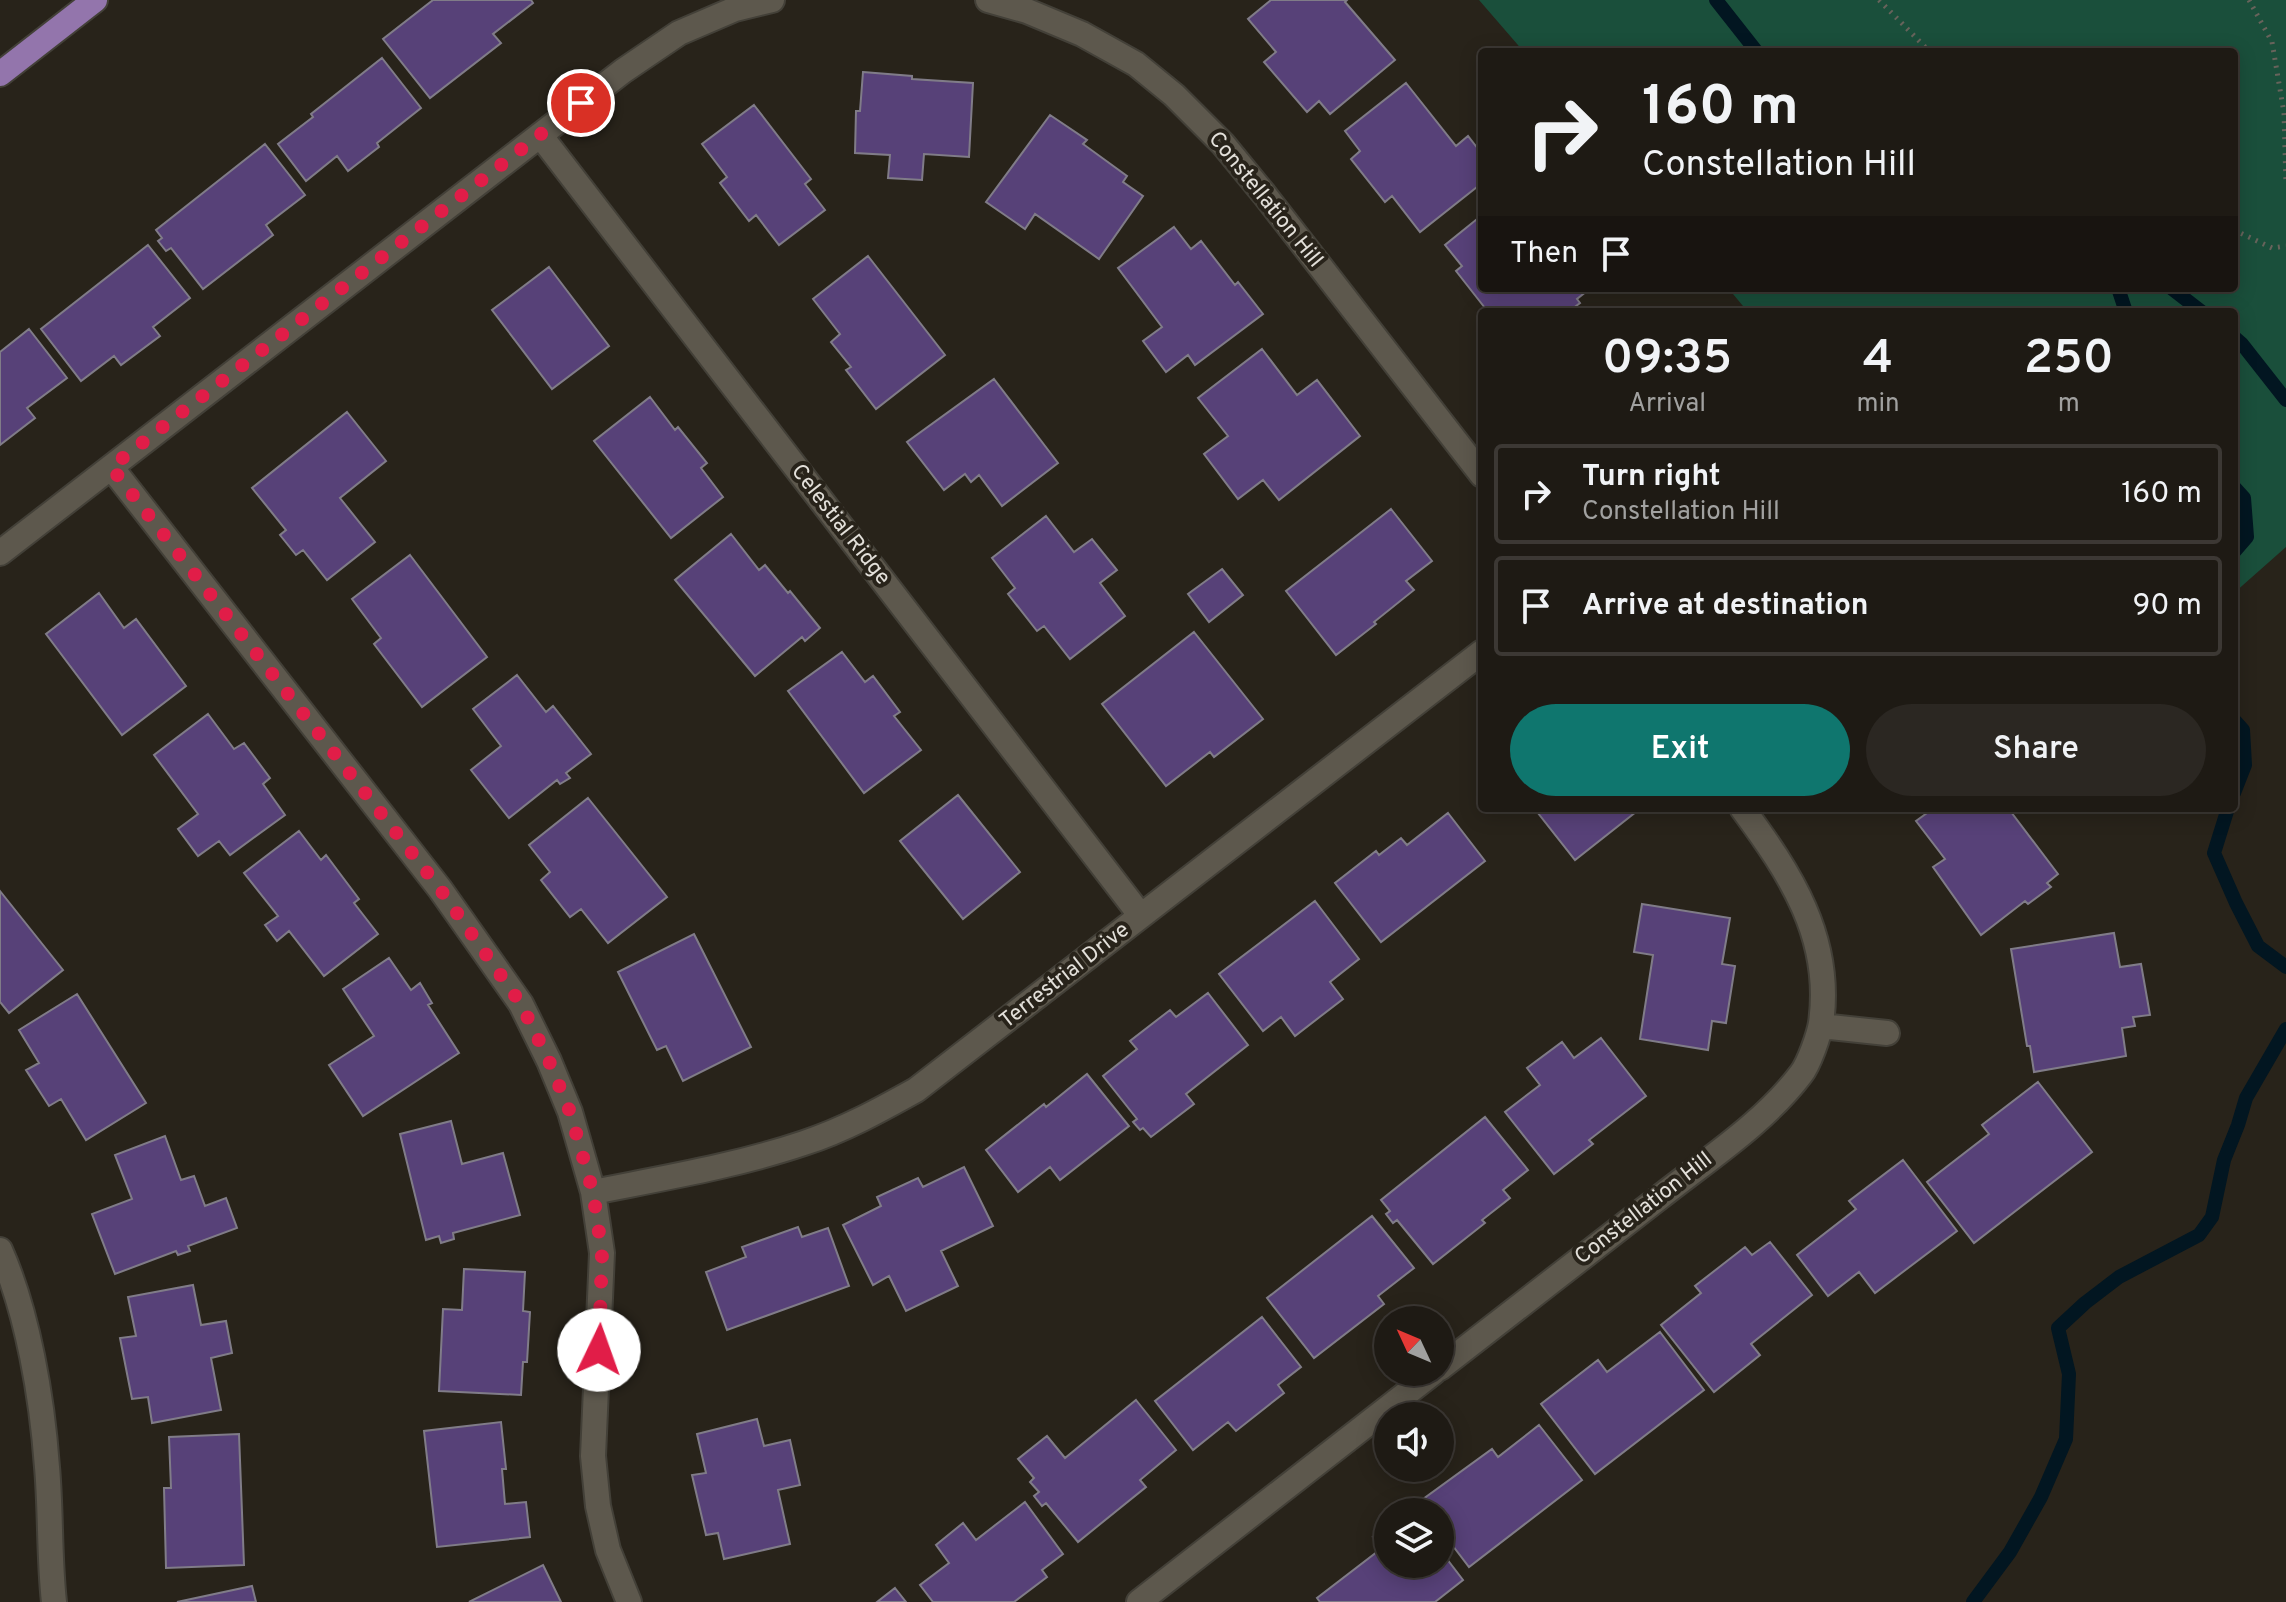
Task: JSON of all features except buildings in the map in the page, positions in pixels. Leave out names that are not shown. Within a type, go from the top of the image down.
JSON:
[{"type":"main road","points":[[0,74],[95,0]]},
{"type":"street","points":[[0,553],[623,71],[679,33],[735,9],[772,0]]},
{"type":"street","name":"Constellation Hill","points":[[988,0],[1027,11],[1082,34],[1136,64],[1174,95],[1223,144],[1264,194],[1478,470]]},
{"type":"street","name":"Celestial Ridge","points":[[540,135],[1141,916]]},
{"type":"street","points":[[111,467],[440,889],[521,1004],[549,1061],[570,1112],[593,1192],[602,1253],[593,1456],[598,1506],[608,1550],[629,1602]]},
{"type":"street","name":"Terrestrial Drive","points":[[593,1192],[743,1162],[805,1143],[859,1121],[916,1090],[1478,655]]},
{"type":"street","name":"Constellation Hill","points":[[1454,1357],[1721,1149],[1775,1104],[1804,1071],[1821,1026],[1824,977],[1812,928],[1792,881],[1745,812]]},
{"type":"street","points":[[1821,1026],[1887,1033]]},
{"type":"street","points":[[0,1250],[24,1324],[40,1399],[54,1602]]},
{"type":"street","points":[[1139,1602],[1416,1386]]},
{"type":"path","points":[[1879,0],[1926,48]]},
{"type":"path","points":[[2249,0],[2272,42],[2284,113],[2286,185]]},
{"type":"path","points":[[2238,232],[2272,248],[2286,246]]},
{"type":"green space","points":[[1479,0],[2286,0],[2286,547],[2238,589],[2238,308],[1745,308],[1731,292],[2238,292],[2238,48],[1521,48]]},
{"type":"waterway","points":[[1716,0],[1754,48]]},
{"type":"waterway","points":[[2119,292],[2125,308]]},
{"type":"waterway","points":[[2176,292],[2197,308]]},
{"type":"waterway","points":[[2238,340],[2286,400]]},
{"type":"waterway","points":[[2238,491],[2244,498],[2247,537],[2238,547]]},
{"type":"waterway","points":[[2238,724],[2243,730],[2245,765],[2238,783]]},
{"type":"waterway","points":[[2227,812],[2214,853],[2258,946],[2286,967]]},
{"type":"waterway","points":[[1973,1602],[2010,1552],[2041,1497],[2066,1439],[2069,1374],[2058,1328],[2119,1277],[2199,1235],[2212,1217],[2224,1160],[2246,1098],[2286,1029]]},
{"type":"route","points":[[581,103],[111,467],[440,889],[521,1004],[570,1112],[593,1192],[602,1253],[599,1350]]}]
